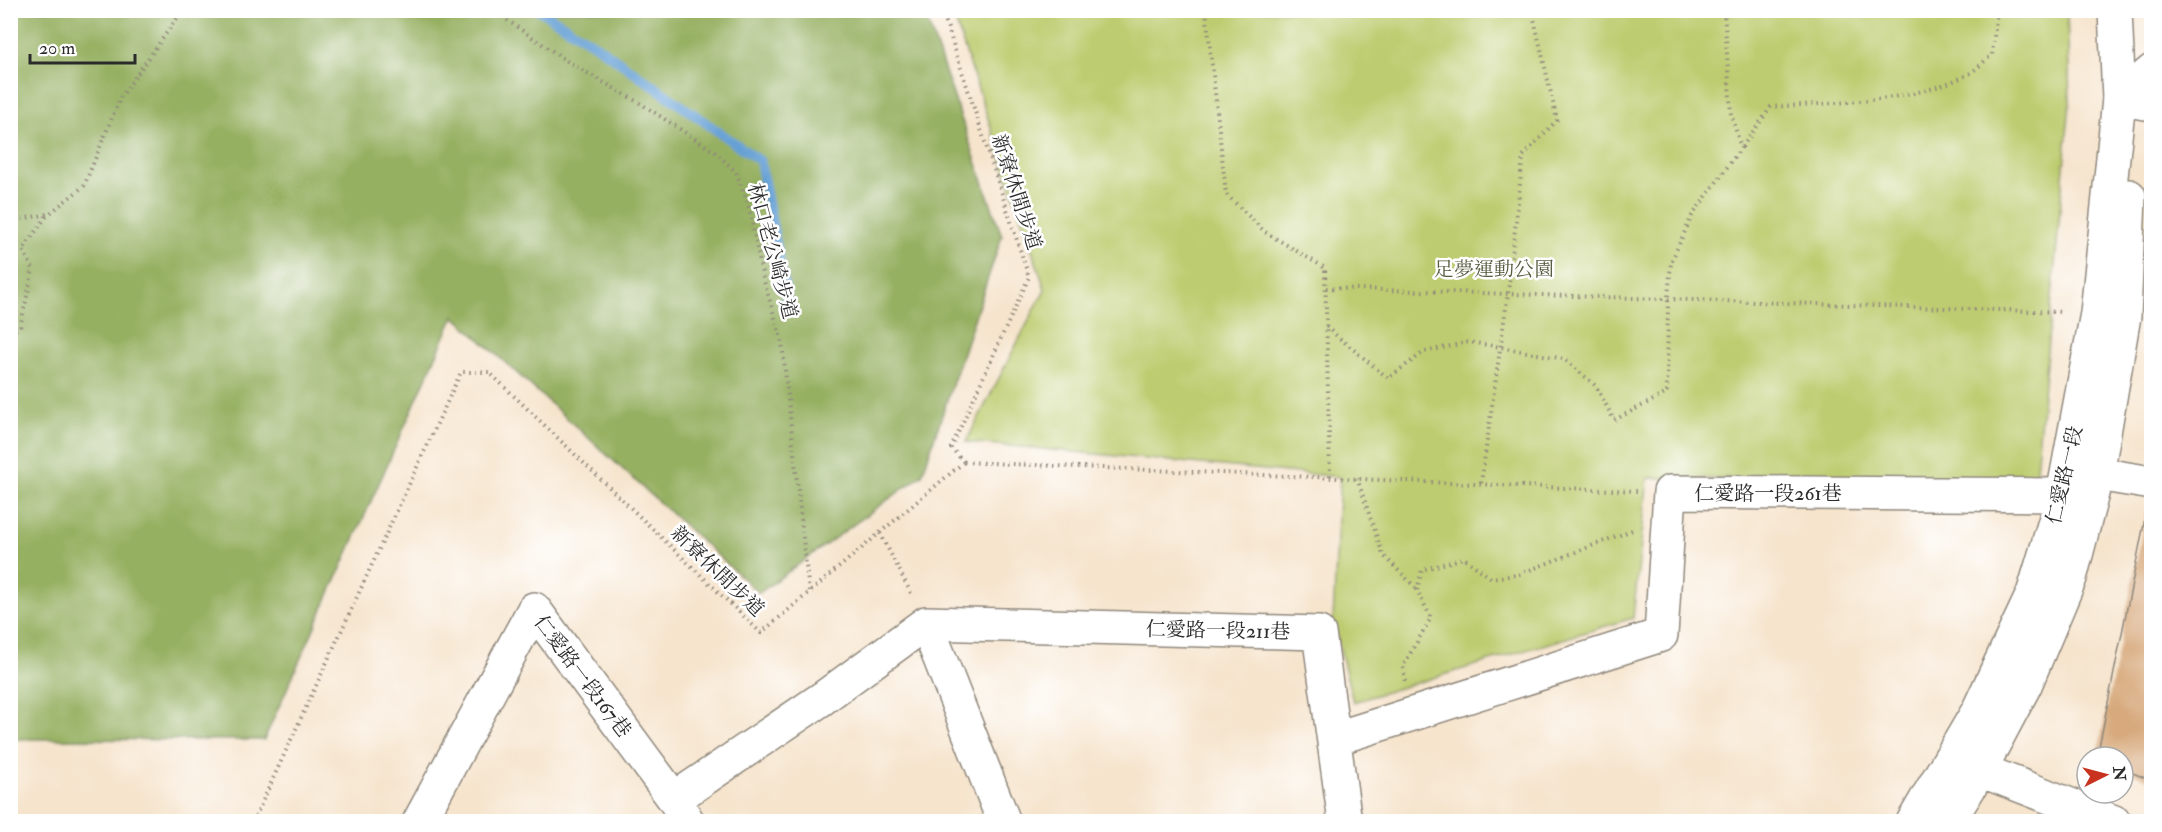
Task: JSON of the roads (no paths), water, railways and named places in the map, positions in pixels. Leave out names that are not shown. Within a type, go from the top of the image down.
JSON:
[{"type":"street","name":"仁愛路一段","points":[[1948,822],[1980,770],[2025,685],[2070,578],[2097,474],[2124,316],[2130,201],[2119,99],[2115,10]]},
{"type":"street","points":[[2119,99],[2151,71]]},
{"type":"street","name":"仁愛路一段","points":[[1913,822],[1978,711],[2033,594],[2062,495],[2097,313],[2119,99]]},
{"type":"street","points":[[2119,99],[2151,104]]},
{"type":"street","points":[[2062,495],[2097,474],[2151,483]]},
{"type":"street","name":"仁愛路一段261巷","points":[[1334,739],[1661,635],[1670,504],[2062,495]]},
{"type":"street","name":"仁愛路一段167巷","points":[[419,822],[534,609],[681,810]]},
{"type":"street","points":[[681,810],[823,698],[926,623],[1004,822]]},
{"type":"street","name":"仁愛路一段211巷","points":[[926,623],[1319,633],[1345,822]]},
{"type":"street","points":[[1980,770],[2114,822]]},
{"type":"waterway","points":[[539,10],[594,44],[760,161],[789,311]]},
{"type":"park label","name":"足夢運動公園","points":[[1494,269]]}]
